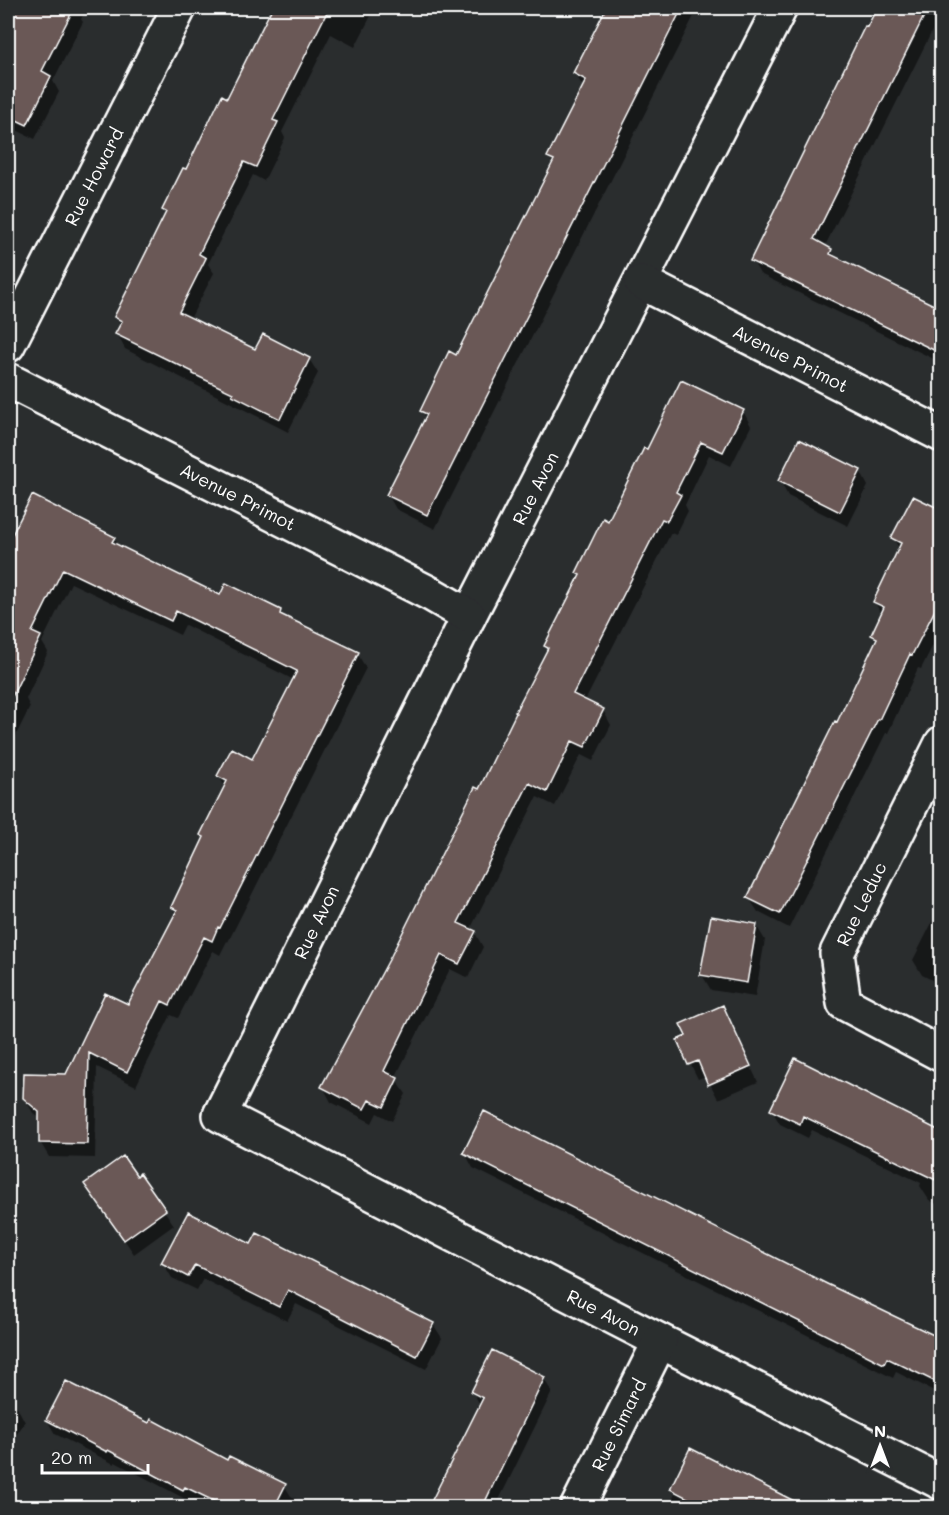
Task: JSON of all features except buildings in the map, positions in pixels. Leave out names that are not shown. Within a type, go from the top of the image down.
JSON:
[{"type":"street","name":"Rue Howard","points":[[8,345],[179,8]]},
{"type":"street","name":"Rue Avon","points":[[780,8],[468,616],[220,1115],[942,1483]]},
{"type":"street","name":"Avenue Primot","points":[[641,282],[942,435]]},
{"type":"street","name":"Avenue Primot","points":[[8,380],[421,589],[468,616]]},
{"type":"street","name":"Rue Leduc","points":[[942,743],[837,953],[844,1003],[942,1055]]},
{"type":"street","name":"Rue Simard","points":[[577,1508],[660,1341]]}]
